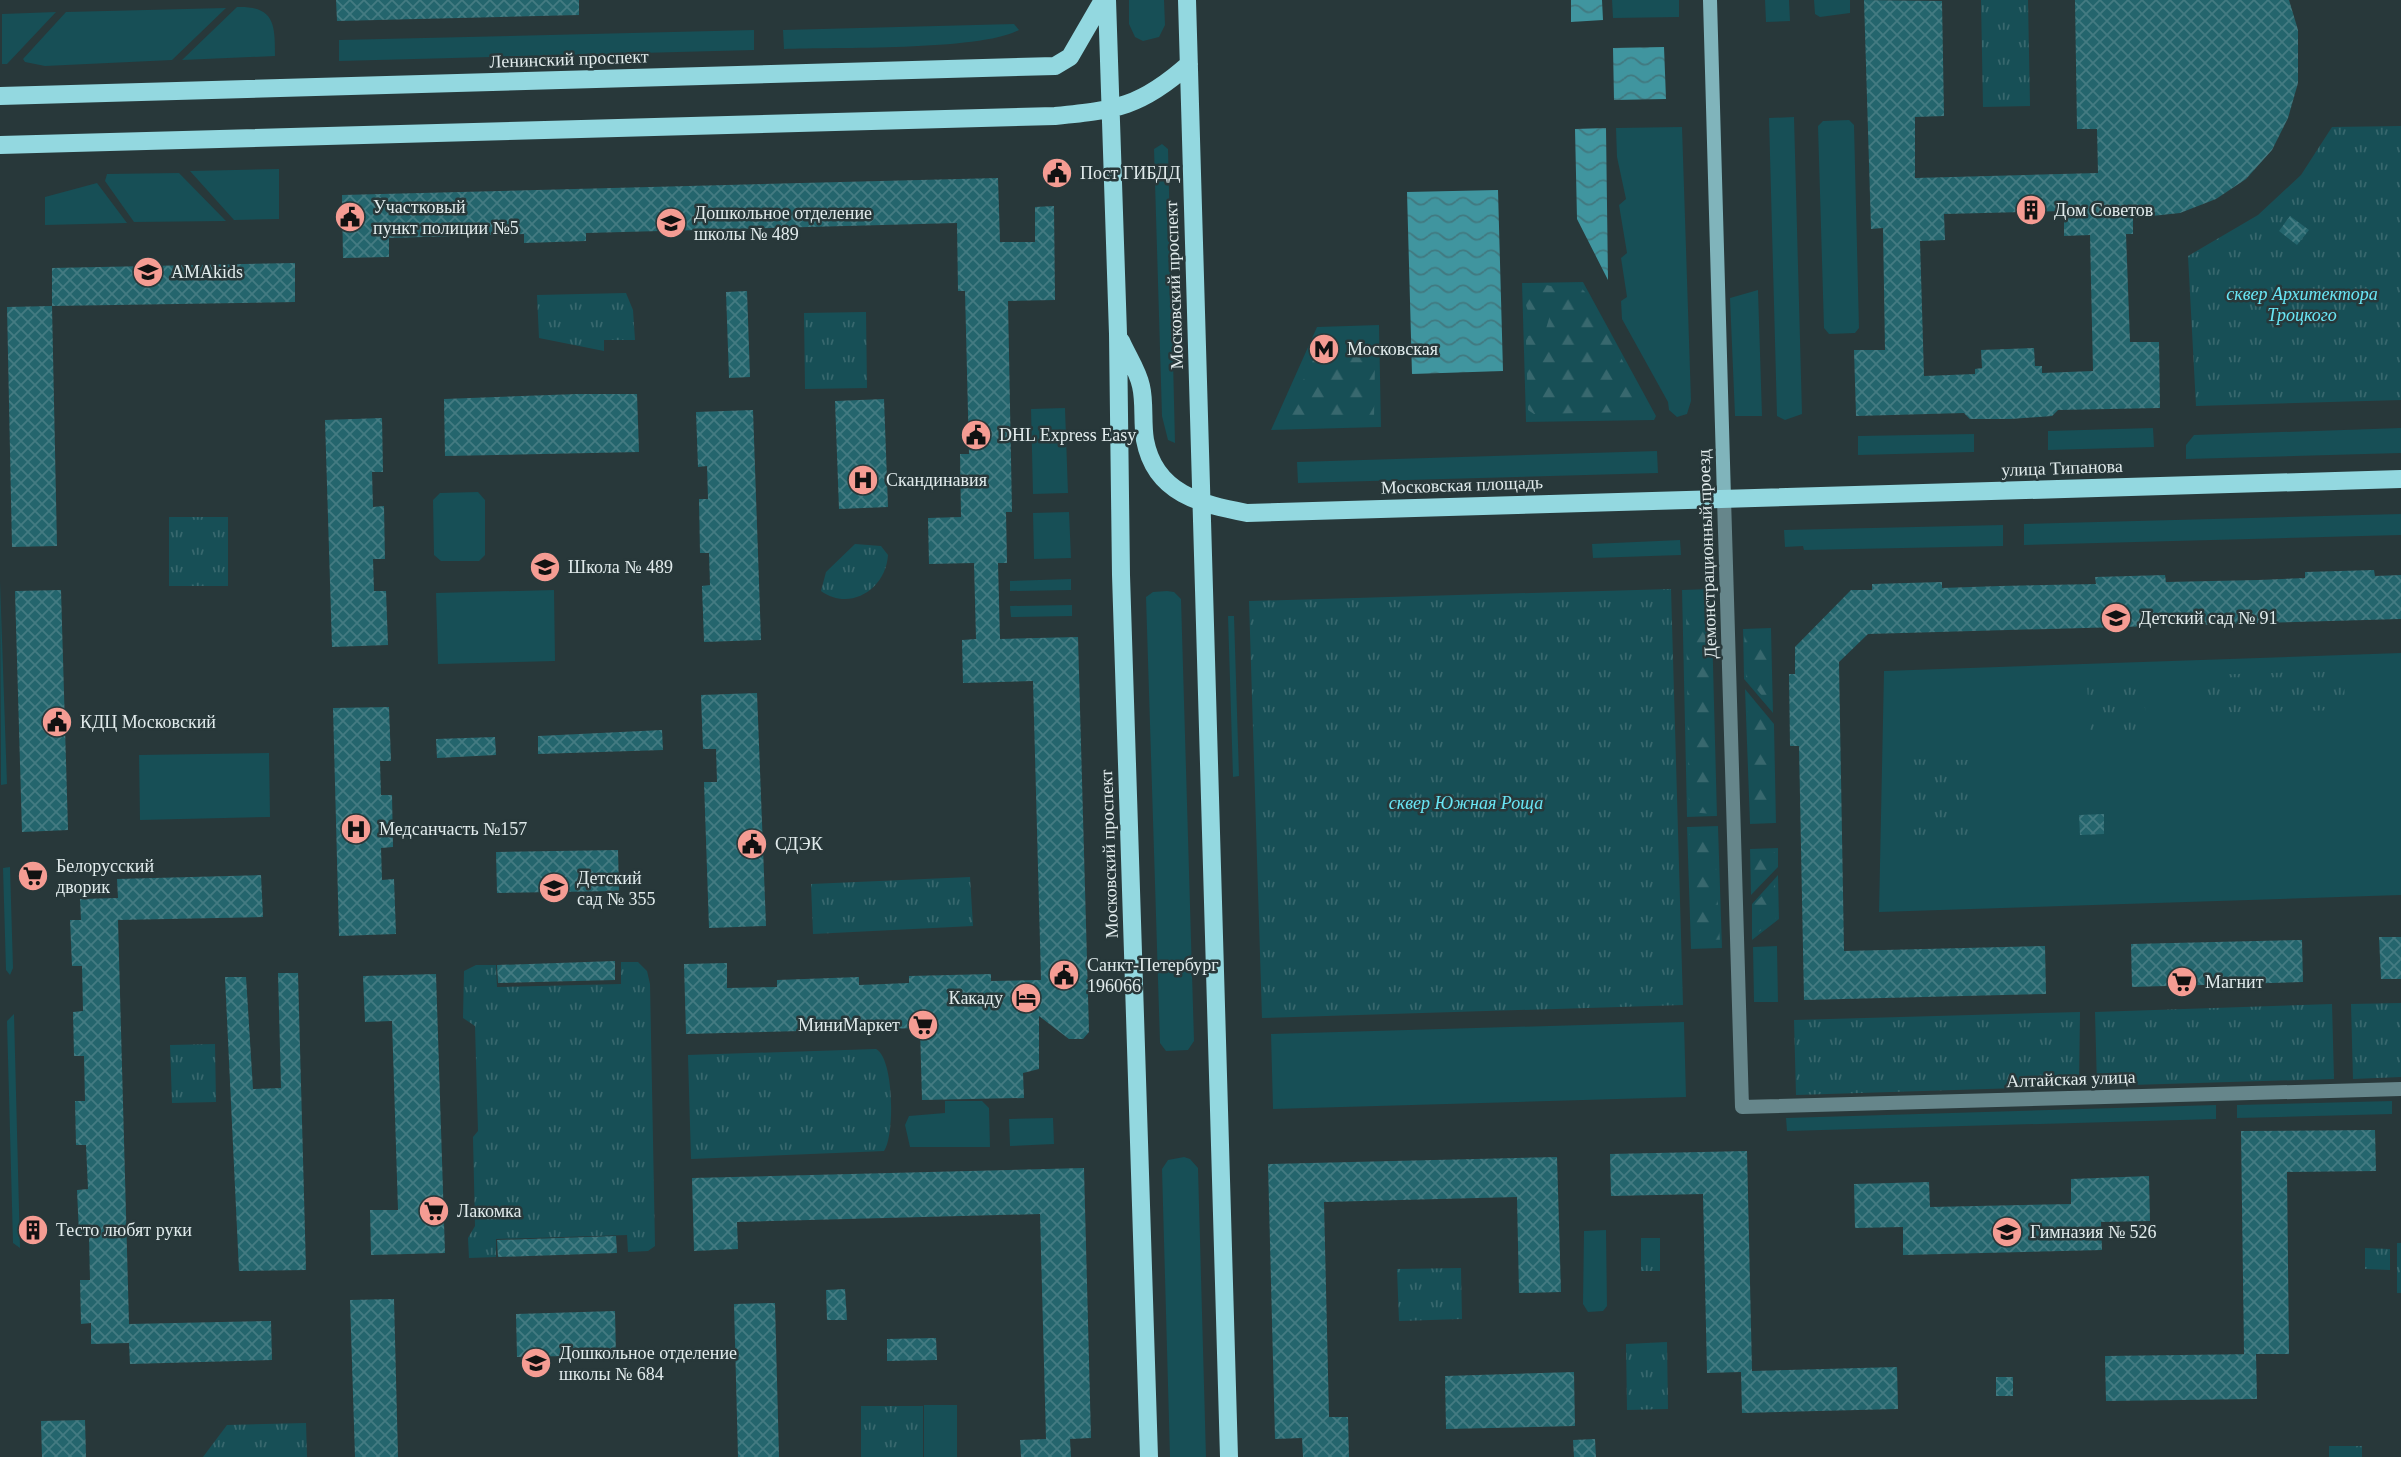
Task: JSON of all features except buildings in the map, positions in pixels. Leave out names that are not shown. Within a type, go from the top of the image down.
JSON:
[{"type":"main road","name":"Ленинский проспект","points":[[0,96],[1055,66],[1070,57],[1105,0]]},
{"type":"main road","name":"Московский проспект","points":[[1105,0],[1118,334],[1121,575],[1149,1457]]},
{"type":"main road","name":"Московский проспект","points":[[1187,0],[1229,1457]]},
{"type":"main road","points":[[0,145],[1018,117],[1110,110],[1133,104],[1189,64]]},
{"type":"main road","name":"Московский проспект","points":[[1118,334],[1141,385],[1145,440],[1150,458],[1161,479],[1177,492],[1201,504]]},
{"type":"main road","name":"улица Типанова","points":[[1724,498],[2401,479]]},
{"type":"main road","name":"Московская площадь","points":[[1201,504],[1247,513],[1724,498]]},
{"type":"street","name":"Демонстрационный проезд","points":[[1710,0],[1742,1107]]},
{"type":"street","name":"Алтайская улица","points":[[1742,1107],[2401,1089]]},
{"type":"green space","points":[[1129,0],[1164,0],[1165,25],[1159,37],[1143,41],[1135,37],[1129,24]]},
{"type":"green space","points":[[1612,0],[1679,0],[1679,17],[1613,18]]},
{"type":"green space","points":[[1765,0],[1789,0],[1790,21],[1766,22]]},
{"type":"green space","points":[[1814,0],[1850,0],[1850,13],[1820,17],[1815,14]]},
{"type":"green space","points":[[1981,0],[2028,0],[2030,106],[1983,107]]},
{"type":"green space","points":[[237,7],[259,10],[266,14],[273,27],[275,56],[182,60]]},
{"type":"green space","points":[[226,8],[172,60],[45,66],[25,62],[23,59],[66,12]]},
{"type":"green space","points":[[56,12],[7,64],[2,64],[2,14]]},
{"type":"green space","points":[[1014,24],[1019,30],[973,42],[906,47],[784,49],[783,30]]},
{"type":"green space","points":[[754,30],[754,50],[339,61],[339,40]]},
{"type":"green space","points":[[1794,117],[1802,414],[1785,420],[1777,416],[1769,118]]},
{"type":"green space","points":[[1849,120],[1854,125],[1859,328],[1855,333],[1829,334],[1824,328],[1818,126],[1823,121]]},
{"type":"green space","name":"сквер Архитектора Троцкого","points":[[2401,126],[2401,400],[2196,406],[2188,256],[2258,215],[2301,175],[2332,127]]},
{"type":"green space","points":[[1682,127],[1691,401],[1687,414],[1677,417],[1669,410],[1668,402],[1622,319],[1621,301],[1627,297],[1621,258],[1627,253],[1619,205],[1626,199],[1617,157],[1616,128]]},
{"type":"green space","points":[[1162,144],[1168,149],[1175,443],[1168,440],[1162,416],[1154,149]]},
{"type":"green space","points":[[279,169],[279,219],[234,220],[190,171]]},
{"type":"green space","points":[[179,173],[226,221],[134,222],[105,181],[107,174]]},
{"type":"green space","points":[[97,183],[127,223],[45,225],[45,197]]},
{"type":"green space","points":[[1583,282],[1656,416],[1654,420],[1526,422],[1522,283]]},
{"type":"green space","points":[[1546,285],[1561,288],[1565,296],[1581,288],[1585,292],[1643,398],[1633,403],[1631,412],[1534,414],[1528,410],[1526,340],[1528,336],[1545,332],[1551,312],[1539,315],[1528,311],[1524,300],[1531,290]]},
{"type":"green space","points":[[1758,290],[1762,416],[1735,416],[1730,298]]},
{"type":"green space","points":[[626,293],[633,310],[635,340],[604,340],[604,351],[539,338],[537,295]]},
{"type":"green space","points":[[866,312],[867,388],[805,389],[804,313]]},
{"type":"green space","points":[[1379,325],[1381,427],[1271,430],[1317,327]]},
{"type":"green space","points":[[1360,350],[1375,362],[1374,417],[1292,420],[1291,405],[1317,352]]},
{"type":"green space","points":[[1065,408],[1068,493],[1033,494],[1031,409]]},
{"type":"green space","points":[[2153,428],[2154,447],[2048,450],[2048,431]]},
{"type":"green space","points":[[2401,428],[2401,453],[2186,459],[2186,445],[2194,435]]},
{"type":"green space","points":[[1974,434],[1974,452],[1858,455],[1858,436]]},
{"type":"green space","points":[[1657,451],[1658,473],[1298,483],[1297,462]]},
{"type":"green space","points":[[478,492],[485,500],[485,555],[479,561],[441,561],[434,555],[433,500],[440,493]]},
{"type":"green space","points":[[1069,512],[1071,558],[1034,559],[1033,513]]},
{"type":"green space","points":[[2401,514],[2401,535],[2024,545],[2024,524]]},
{"type":"green space","points":[[169,517],[228,517],[228,586],[169,586]]},
{"type":"green space","points":[[2003,525],[2003,546],[1804,550],[1803,546],[1785,547],[1784,530]]},
{"type":"green space","points":[[1680,540],[1681,555],[1593,558],[1592,544]]},
{"type":"green space","points":[[855,544],[881,546],[888,555],[881,578],[865,594],[854,598],[832,597],[821,591],[826,572]]},
{"type":"green space","points":[[1071,579],[1071,590],[1010,591],[1010,581]]},
{"type":"green space","points":[[0,581],[7,784],[1,785]]},
{"type":"green space","name":"сквер Южная Роща","points":[[1671,589],[1683,1005],[1262,1018],[1249,601]]},
{"type":"green space","points":[[1711,589],[1717,816],[1687,817],[1682,590]]},
{"type":"green space","points":[[554,590],[555,661],[438,664],[436,593]]},
{"type":"green space","points":[[1153,592],[1174,592],[1181,599],[1194,1041],[1188,1050],[1166,1051],[1160,1043],[1146,597]]},
{"type":"green space","points":[[1072,605],[1072,616],[1011,617],[1010,606]]},
{"type":"green space","points":[[1686,607],[1695,607],[1710,618],[1713,814],[1689,812]]},
{"type":"green space","points":[[1228,616],[1234,616],[1239,776],[1233,777]]},
{"type":"green space","points":[[1771,628],[1773,713],[1744,679],[1743,629]]},
{"type":"green space","points":[[1744,631],[1768,631],[1771,706],[1746,677]]},
{"type":"green space","points":[[2401,653],[2401,895],[1879,912],[1884,671]]},
{"type":"green space","points":[[2344,671],[2345,710],[2203,713],[2202,675]]},
{"type":"green space","points":[[2144,681],[2146,732],[2090,735],[2087,683]]},
{"type":"green space","points":[[1745,689],[1774,724],[1776,823],[1750,824]]},
{"type":"green space","points":[[1747,697],[1771,726],[1772,820],[1752,820]]},
{"type":"green space","points":[[269,753],[270,817],[140,820],[139,755]]},
{"type":"green space","points":[[1906,759],[1970,760],[1973,841],[1905,838]]},
{"type":"green space","points":[[1718,826],[1722,948],[1691,949],[1687,827]]},
{"type":"green space","points":[[1714,828],[1720,944],[1695,947],[1689,832],[1692,829]]},
{"type":"green space","points":[[1778,848],[1778,867],[1751,895],[1750,849]]},
{"type":"green space","points":[[1775,852],[1775,867],[1754,887],[1754,853]]},
{"type":"green space","points":[[10,867],[13,968],[10,975],[6,970],[3,868]]},
{"type":"green space","points":[[1778,875],[1779,919],[1752,940],[1752,904]]},
{"type":"green space","points":[[970,877],[973,926],[813,934],[811,884]]},
{"type":"green space","points":[[1775,883],[1776,918],[1755,935],[1754,904]]},
{"type":"green space","points":[[1777,946],[1778,1002],[1754,1002],[1753,947]]},
{"type":"green space","points":[[621,962],[638,962],[647,971],[650,984],[655,1246],[648,1251],[628,1252],[627,1235],[496,1239],[496,1257],[469,1258],[468,1238],[475,1226],[473,1137],[478,1131],[475,1026],[463,1018],[464,971],[476,965],[496,965],[497,987],[621,984]]},
{"type":"green space","points":[[2401,1003],[2401,1077],[2353,1079],[2351,1004]]},
{"type":"green space","points":[[2332,1004],[2334,1079],[2097,1086],[2095,1012]]},
{"type":"green space","points":[[2080,1012],[2079,1086],[1796,1095],[1794,1020]]},
{"type":"green space","points":[[14,1014],[20,1248],[13,1243],[7,1021]]},
{"type":"green space","points":[[1684,1022],[1686,1097],[1273,1109],[1271,1034]]},
{"type":"green space","points":[[215,1044],[216,1102],[172,1103],[170,1045]]},
{"type":"green space","points":[[876,1049],[882,1055],[886,1066],[891,1097],[890,1130],[884,1151],[691,1159],[688,1055]]},
{"type":"green space","points":[[945,1101],[982,1101],[989,1108],[990,1147],[910,1147],[905,1125],[909,1116],[945,1113]]},
{"type":"green space","points":[[2392,1101],[2392,1114],[2237,1118],[2237,1105]]},
{"type":"green space","points":[[2216,1105],[2216,1119],[1787,1131],[1786,1118]]},
{"type":"green space","points":[[1053,1118],[1054,1144],[1010,1146],[1009,1119]]},
{"type":"green space","points":[[1184,1157],[1190,1159],[1198,1168],[1206,1457],[1170,1457],[1162,1169],[1168,1160]]},
{"type":"green space","points":[[1606,1230],[1607,1306],[1603,1311],[1588,1312],[1583,1304],[1584,1231]]},
{"type":"green space","points":[[1641,1238],[1660,1238],[1660,1271],[1641,1271]]},
{"type":"green space","points":[[2397,1243],[2401,1243],[2401,1293],[2397,1293]]},
{"type":"green space","points":[[2365,1248],[2390,1249],[2390,1270],[2365,1269]]},
{"type":"green space","points":[[1461,1268],[1462,1319],[1399,1321],[1397,1269]]},
{"type":"green space","points":[[1667,1342],[1668,1409],[1627,1410],[1626,1344]]},
{"type":"green space","points":[[924,1405],[957,1405],[957,1457],[924,1457]]},
{"type":"green space","points":[[861,1406],[923,1406],[923,1457],[861,1457]]},
{"type":"green space","points":[[306,1423],[307,1457],[203,1457],[227,1425]]},
{"type":"green space","points":[[2329,1446],[2362,1446],[2362,1457],[2329,1457]]},
{"type":"water","points":[[1571,0],[1602,0],[1603,20],[1571,22]]},
{"type":"water","points":[[1664,47],[1666,99],[1614,100],[1613,48]]},
{"type":"water","points":[[1606,128],[1608,280],[1577,219],[1575,129]]},
{"type":"water","points":[[1498,190],[1503,371],[1412,374],[1407,192]]},
{"type":"place","name":"Пост ГИБДД","points":[[1057,173]]},
{"type":"place","name":"Дом Советов","points":[[2031,210]]},
{"type":"place","name":"Участковый пункт полиции №5","points":[[350,217]]},
{"type":"place","name":"Дошкольное отделение школы № 489","points":[[671,223]]},
{"type":"place","name":"AMAkids","points":[[148,272]]},
{"type":"place","name":"Московская","points":[[1324,349]]},
{"type":"place","name":"DHL Express Easy","points":[[976,435]]},
{"type":"place","name":"Скандинавия","points":[[863,480]]},
{"type":"place","name":"Школа № 489","points":[[545,567]]},
{"type":"place","name":"Детский сад № 91","points":[[2116,618]]},
{"type":"place","name":"КДЦ Московский","points":[[57,722]]},
{"type":"place","name":"Медсанчасть №157","points":[[356,829]]},
{"type":"place","name":"СДЭК","points":[[752,844]]},
{"type":"place","name":"Белорусский дворик","points":[[33,876]]},
{"type":"place","name":"Детский сад № 355","points":[[554,888]]},
{"type":"place","name":"Санкт-Петербург 196066","points":[[1064,975]]},
{"type":"place","name":"Магнит","points":[[2182,982]]},
{"type":"place","name":"Какаду","points":[[1026,998]]},
{"type":"place","name":"МиниМаркет","points":[[923,1025]]},
{"type":"place","name":"Лакомка","points":[[434,1211]]},
{"type":"place","name":"Тесто любят руки","points":[[33,1230]]},
{"type":"place","name":"Гимназия № 526","points":[[2007,1232]]},
{"type":"place","name":"Дошкольное отделение школы № 684","points":[[536,1363]]}]
